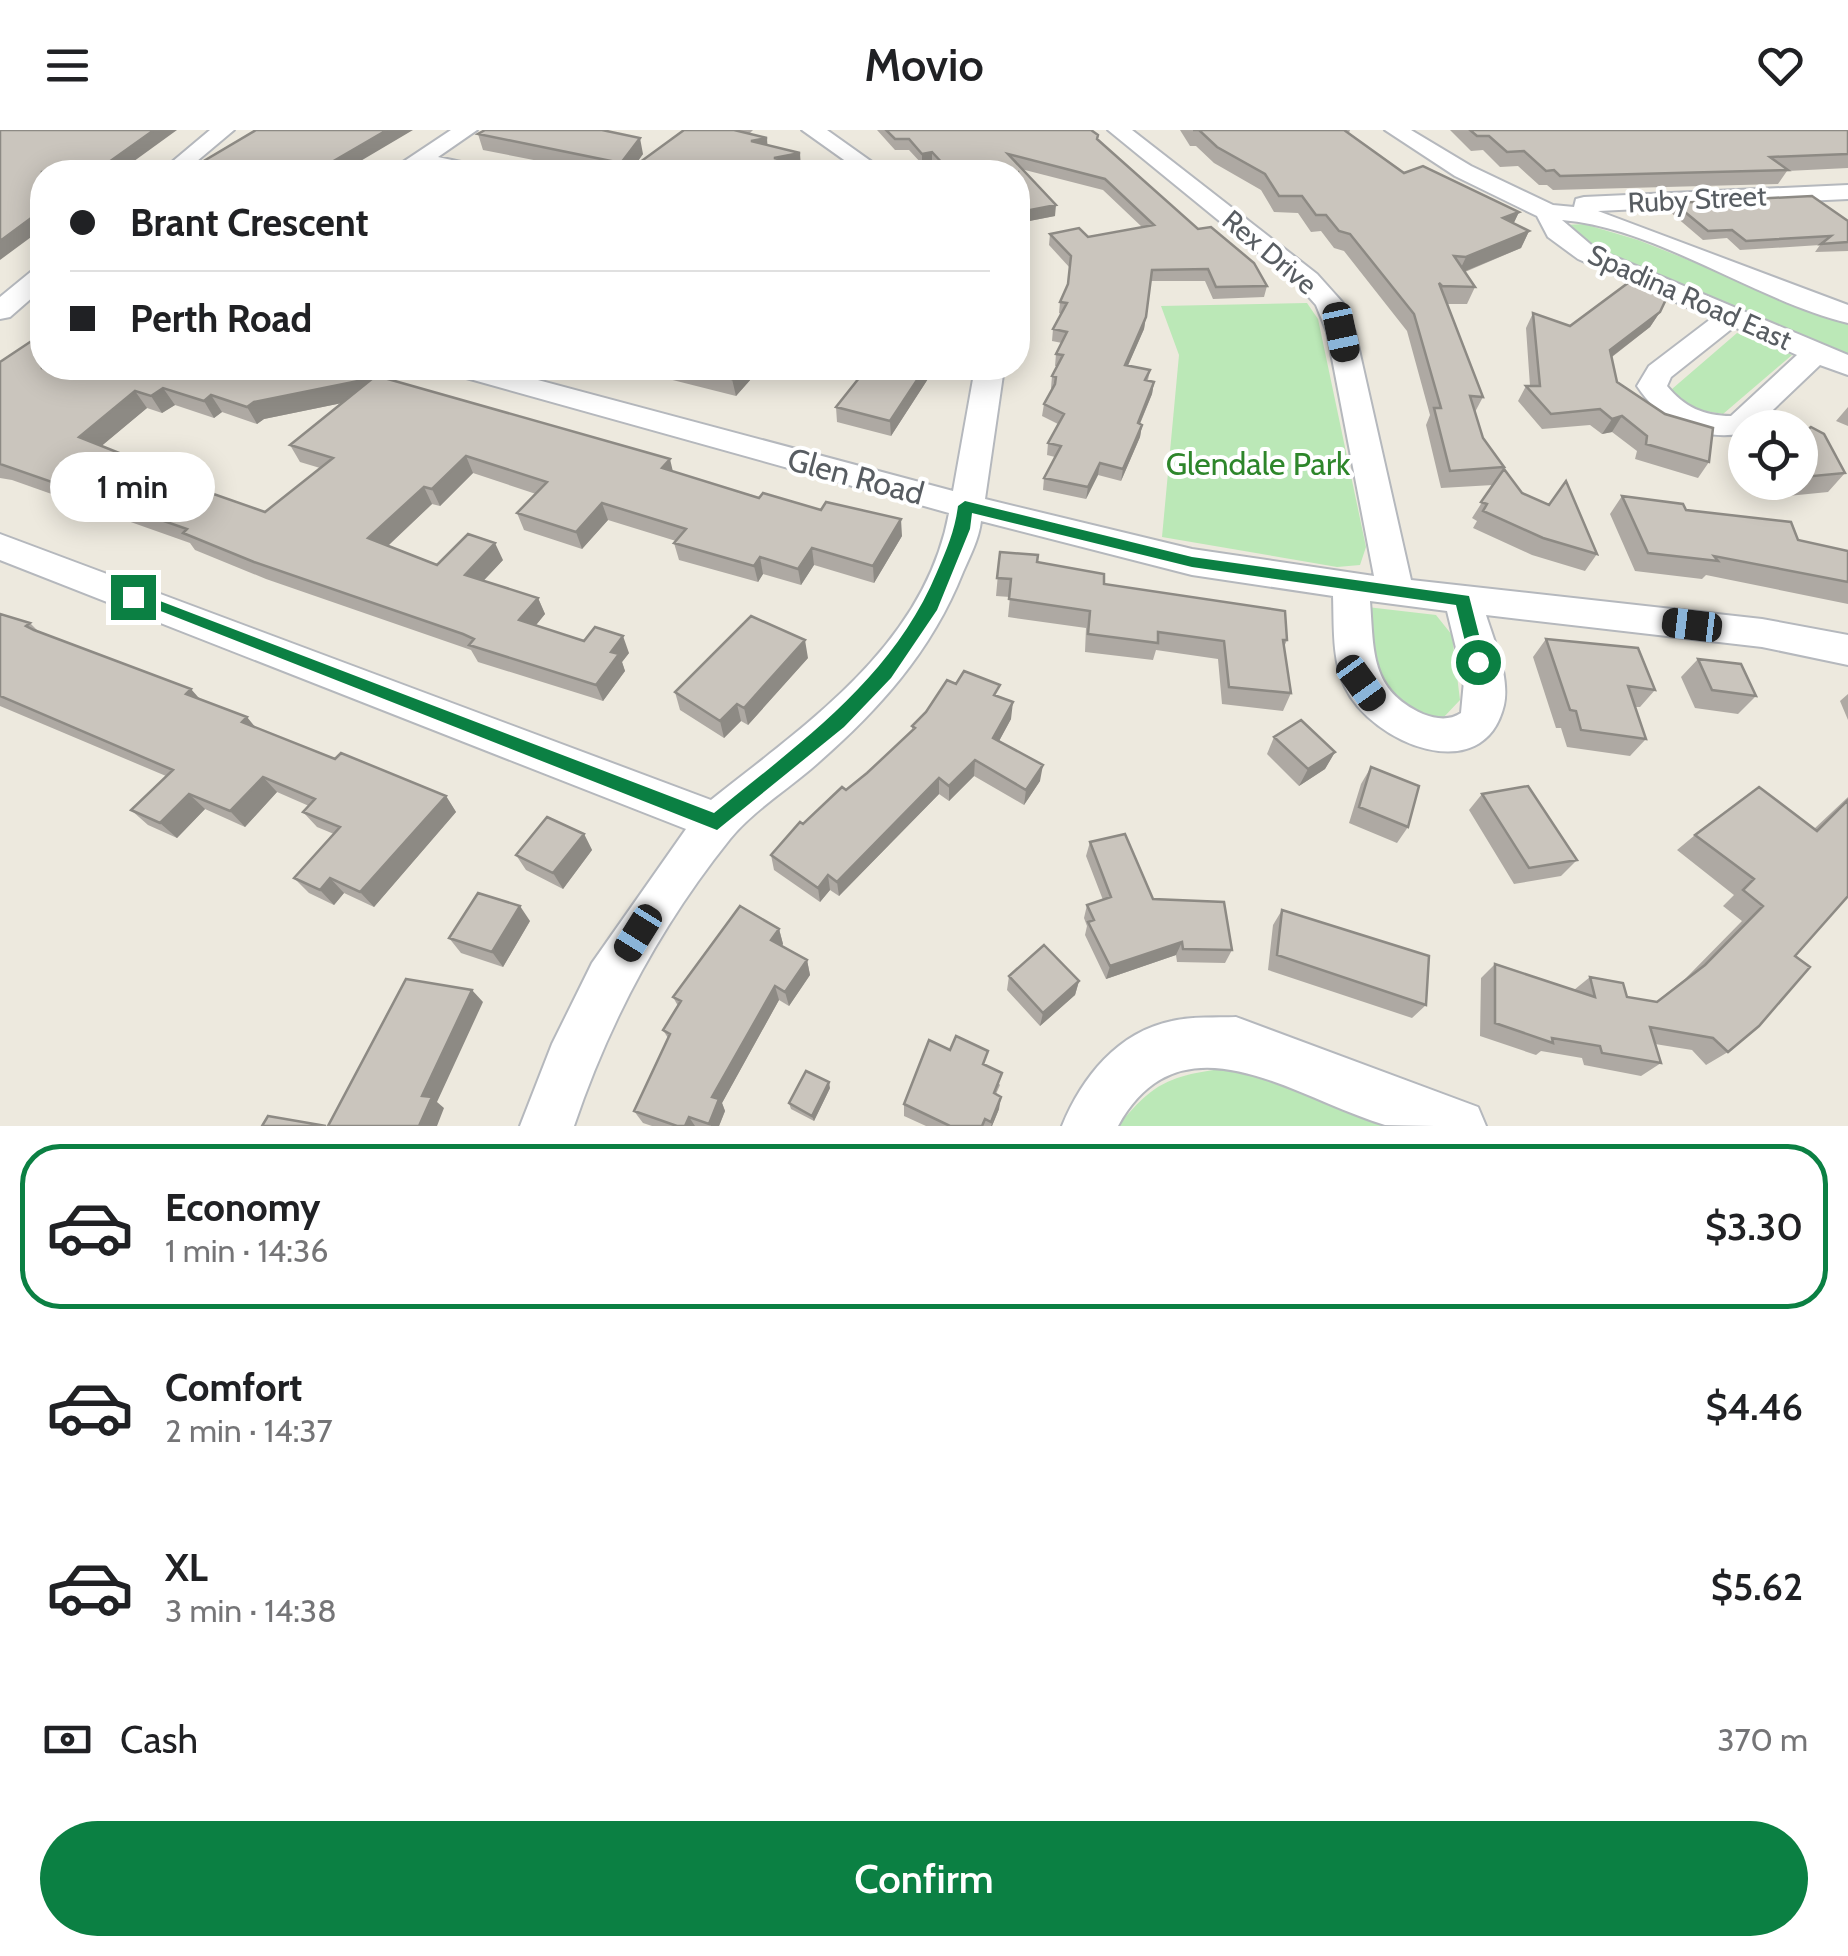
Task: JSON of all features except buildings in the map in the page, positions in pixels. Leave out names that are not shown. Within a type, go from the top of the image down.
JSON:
[{"type":"street","points":[[186,160],[223,130]]},
{"type":"street","points":[[418,160],[466,130]]},
{"type":"street","points":[[813,130],[857,160]]},
{"type":"street","name":"Rex Drive","points":[[1119,130],[1277,252],[1329,303],[1341,332],[1395,591]]},
{"type":"street","name":"Spadina Road East","points":[[1396,130],[1475,178],[1548,212],[1587,215],[1635,230],[1848,315]]},
{"type":"street","name":"Ruby Street","points":[[1548,212],[1581,204],[1848,192]]},
{"type":"street","name":"Spadina Road East","points":[[1548,212],[1548,222],[1561,237],[1588,254],[1848,366]]},
{"type":"street","points":[[0,310],[30,286]]},
{"type":"street","points":[[1774,335],[1813,301]]},
{"type":"street","points":[[0,320],[30,314]]},
{"type":"street","points":[[1730,317],[1659,372],[1652,386],[1658,398],[1701,423],[1726,427],[1740,424],[1816,353]]},
{"type":"street","name":"Glen Road","points":[[506,380],[965,506],[1192,562],[1350,586],[1762,633],[1848,650]]},
{"type":"street","points":[[546,1126],[570,1062],[609,980],[653,910],[717,822],[838,722],[886,674],[930,610],[963,529],[988,380]]},
{"type":"street","points":[[0,546],[717,822]]},
{"type":"street","points":[[1350,586],[1361,683],[1380,709],[1429,735],[1466,730],[1484,706],[1484,687],[1463,600]]},
{"type":"street","points":[[1090,1126],[1103,1101],[1130,1068],[1172,1046],[1236,1042],[1459,1126]]},
{"type":"green space","points":[[1584,224],[1638,240],[1848,323],[1848,359],[1599,254],[1566,225]]},
{"type":"green space","name":"Glendale Park","points":[[1307,303],[1318,319],[1366,547],[1360,565],[1337,567],[1162,537],[1179,355],[1161,306]]},
{"type":"green space","points":[[1737,333],[1792,355],[1723,414],[1688,408],[1674,399],[1672,389]]},
{"type":"green space","points":[[1367,607],[1436,615],[1452,635],[1460,700],[1443,718],[1420,713],[1392,694],[1379,666]]},
{"type":"green space","points":[[1227,1068],[1406,1126],[1118,1126],[1143,1099],[1165,1083]]},
{"type":"route","points":[[133,597],[717,822],[838,722],[886,674],[930,610],[963,529],[965,506],[1192,562],[1463,600],[1478,662]]}]
